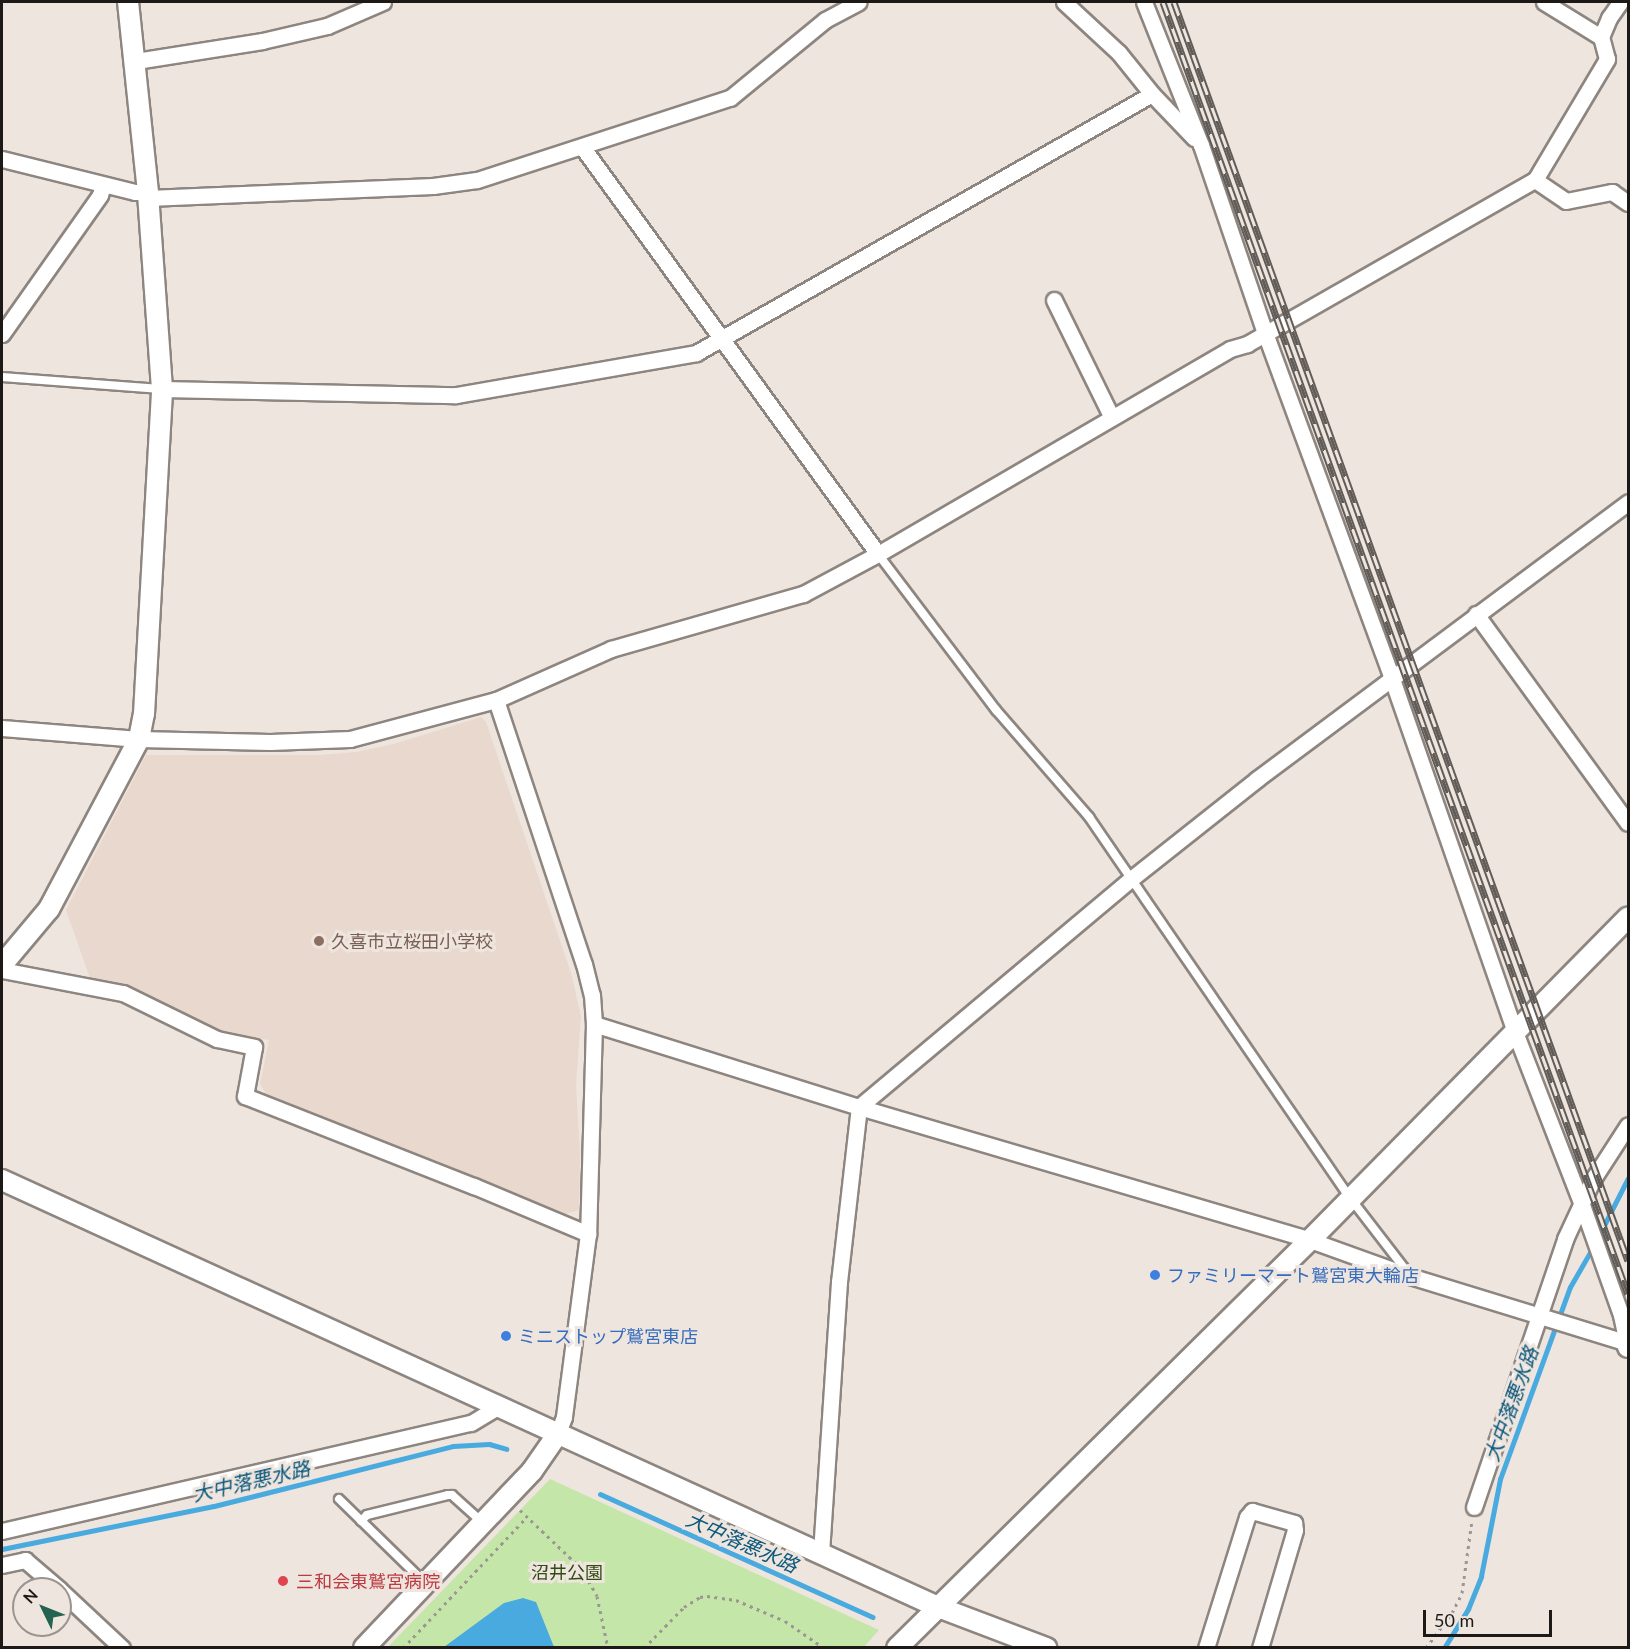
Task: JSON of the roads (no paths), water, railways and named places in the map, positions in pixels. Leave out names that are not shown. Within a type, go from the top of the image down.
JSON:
[{"type":"street","points":[[2,965],[49,909],[139,739],[144,714],[162,389],[148,195],[136,61],[128,2]]},
{"type":"street","points":[[136,61],[262,41],[327,26],[383,2]]},
{"type":"street","points":[[2,159],[148,195],[462,184],[583,148],[730,98],[825,20],[859,2]]},
{"type":"street","points":[[1064,2],[1119,52],[1152,94],[1201,145]]},
{"type":"street","points":[[1144,2],[1201,145],[1265,333],[1391,676],[1515,1032],[1583,1208],[1621,1316],[1628,1345]]},
{"type":"street","points":[[1544,2],[1601,37]]},
{"type":"street","points":[[2,729],[139,739],[270,742],[350,739],[496,700],[611,649],[803,594],[878,554],[1230,349],[1247,344],[1535,180],[1607,59],[1601,37],[1609,18],[1620,2]]},
{"type":"street","points":[[162,389],[456,395],[696,353],[1152,94]]},
{"type":"street","points":[[583,148],[878,554]]},
{"type":"street","points":[[1535,180],[1566,201],[1612,192],[1629,203]]},
{"type":"street","points":[[2,334],[100,195],[103,185]]},
{"type":"street","points":[[1054,300],[1112,416]]},
{"type":"street","points":[[821,1553],[839,1282],[859,1107],[1131,879],[1391,676],[1629,502]]},
{"type":"street","points":[[1476,614],[1629,823]]},
{"type":"street","points":[[364,1647],[532,1471],[557,1435],[564,1417],[588,1234],[594,1024],[592,995],[584,964],[496,700]]},
{"type":"street","points":[[897,1647],[1310,1240],[1629,917]]},
{"type":"street","points":[[2,970],[123,993],[217,1039],[254,1047],[245,1096],[474,1186],[588,1234]]},
{"type":"street","points":[[594,1024],[859,1107],[1310,1240],[1410,1276],[1569,1324],[1628,1345]]},
{"type":"street","points":[[1474,1507],[1532,1329],[1545,1317],[1565,1239],[1583,1208],[1593,1179],[1629,1125]]},
{"type":"street","points":[[2,1180],[410,1364],[557,1435],[938,1607],[1046,1647]]},
{"type":"street","points":[[2,1531],[471,1423],[498,1407]]},
{"type":"street","points":[[1206,1647],[1247,1517],[1252,1510],[1294,1523],[1295,1530],[1260,1647]]},
{"type":"street","points":[[2,1565],[25,1560],[44,1577]]},
{"type":"street","points":[[72,1602],[122,1647]]},
{"type":"lane","points":[[2,377],[162,389]]},
{"type":"lane","points":[[878,554],[996,710],[1089,817],[1351,1199],[1410,1276]]},
{"type":"lane","points":[[361,1521],[367,1515],[452,1495],[483,1522]]},
{"type":"lane","points":[[339,1500],[425,1583]]},
{"type":"water","points":[[523,1598],[536,1602],[554,1647],[444,1647],[504,1603]]},
{"type":"waterway","name":"大中落悪水路","points":[[1597,1239],[1628,1178]]},
{"type":"waterway","name":"大中落悪水路","points":[[1444,1648],[1468,1609],[1481,1576],[1500,1479],[1570,1287],[1593,1247]]},
{"type":"waterway","name":"大中落悪水路","points":[[2,1549],[214,1506],[453,1446],[489,1444],[506,1449]]},
{"type":"waterway","name":"大中落悪水路","points":[[600,1494],[872,1617]]},
{"type":"railway","points":[[1163,2],[1628,1294]]},
{"type":"railway","points":[[1174,2],[1628,1261]]},
{"type":"place","name":"久喜市立桜田小学校","points":[[319,941]]},
{"type":"place","name":"ファミリーマート鷲宮東大輪店","points":[[1155,1275]]},
{"type":"place","name":"ミニストップ鷲宮東店","points":[[506,1336]]},
{"type":"place","name":"三和会東鷲宮病院","points":[[283,1581]]},
{"type":"park label","name":"沼井公園","points":[[567,1572]]}]
